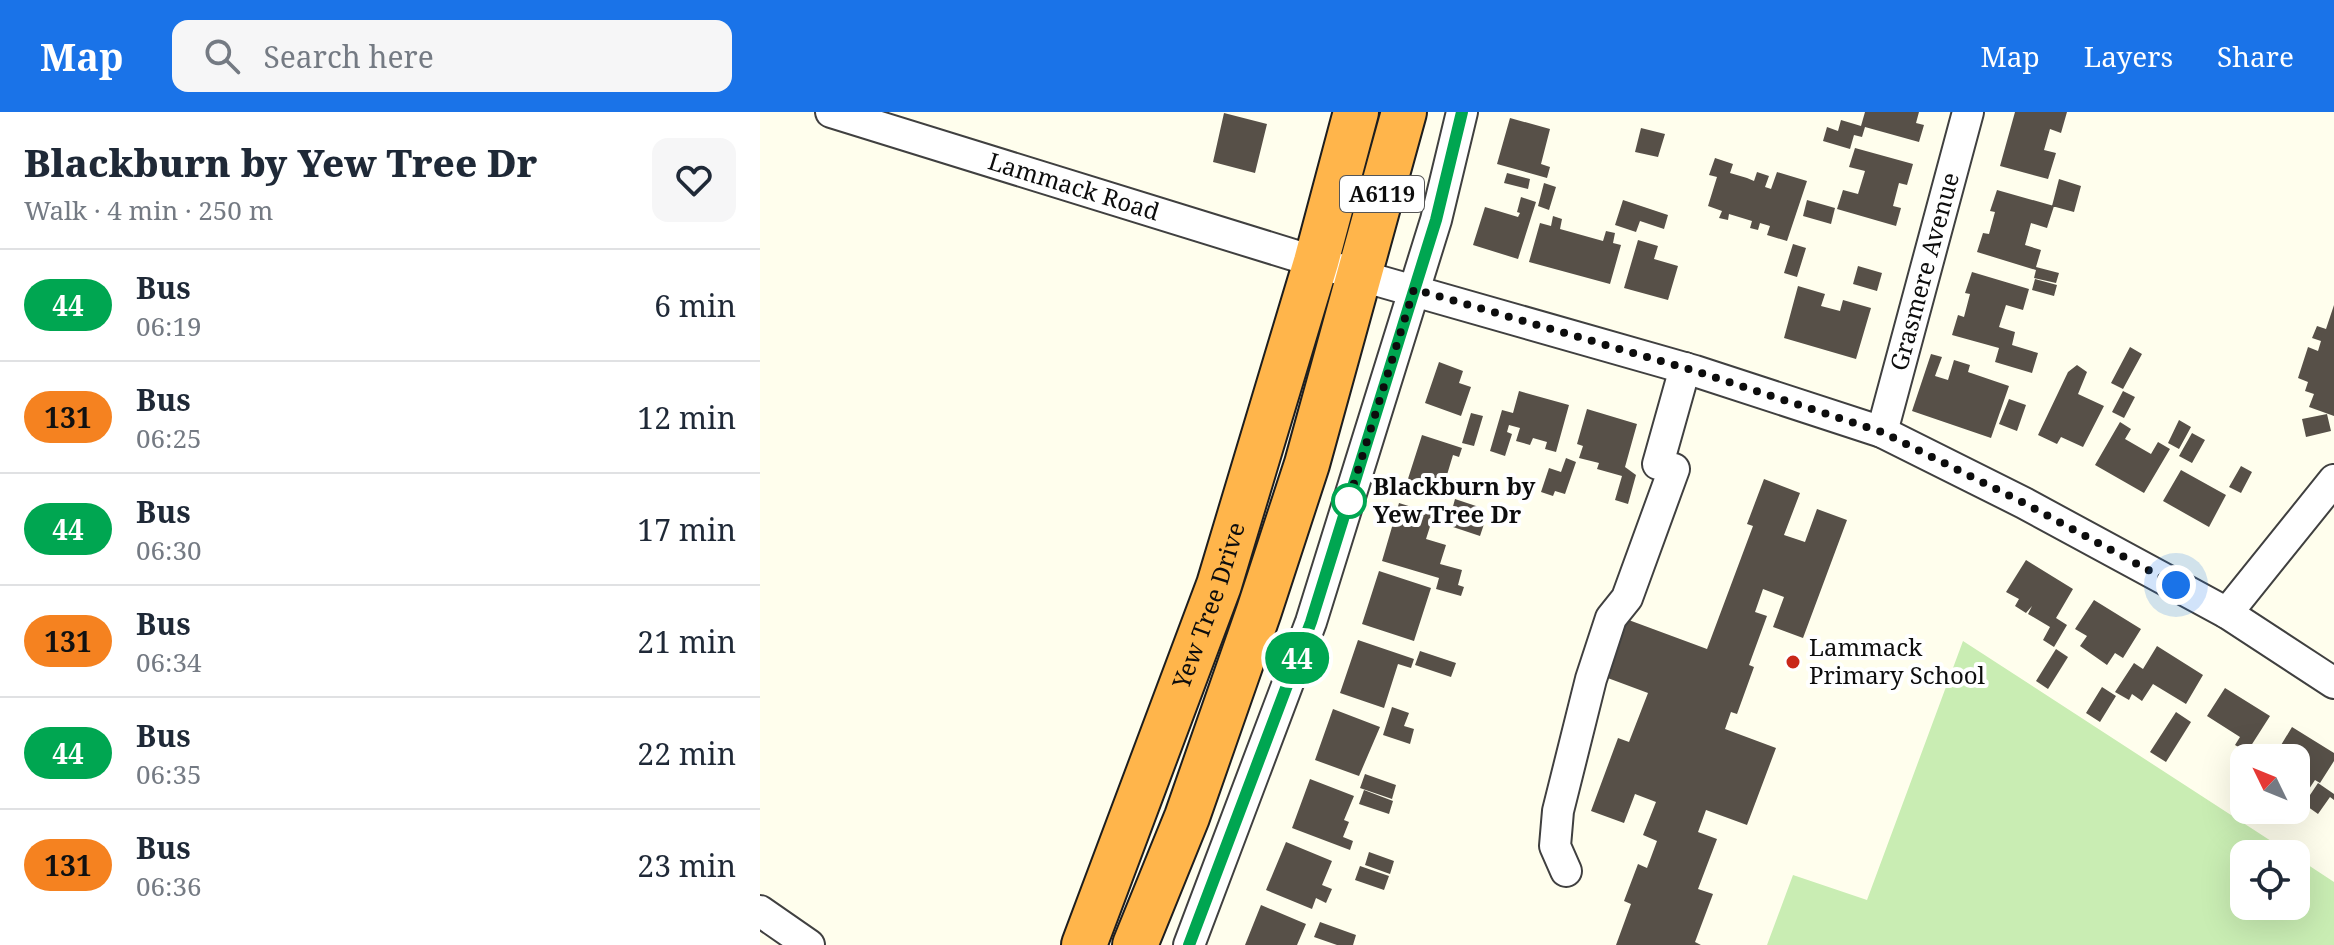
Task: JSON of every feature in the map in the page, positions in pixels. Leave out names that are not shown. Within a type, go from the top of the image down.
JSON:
[{"type":"highway","name":"A6119","points":[[1316,262],[1356,112]]},
{"type":"highway","name":"A6119","points":[[1358,275],[1404,112]]},
{"type":"highway","name":"Yew Tree Drive","points":[[1084,945],[1219,585],[1316,262]]},
{"type":"highway","name":"Yew Tree Drive","points":[[1135,945],[1187,817],[1259,611],[1307,464],[1358,275]]},
{"type":"street","name":"Lammack Road","points":[[831,112],[1358,275]]},
{"type":"street","points":[[1189,945],[1311,622],[1436,220],[1462,112]]},
{"type":"street","name":"Grasmere Avenue","points":[[1882,432],[1968,112]]},
{"type":"street","points":[[1358,275],[1685,368],[1882,432],[2024,503],[2227,613],[2334,683]]},
{"type":"street","points":[[1566,871],[1555,846],[1558,811],[1600,647],[1611,618],[1627,598],[1674,469],[1658,464],[1685,368]]},
{"type":"street","points":[[2227,613],[2334,480]]},
{"type":"street","points":[[766,927],[809,945]]},
{"type":"green space","points":[[1963,641],[2230,814],[2230,824],[2245,824],[2269,840],[2230,840],[2230,920],[2310,920],[2310,866],[2334,882],[2334,945],[1767,945],[1793,875],[1867,900]]},
{"type":"building","points":[[1865,112],[1919,112],[1916,123],[1924,125],[1919,142],[1865,127],[1862,137],[1854,135],[1850,149],[1823,141],[1827,127],[1838,131],[1841,120],[1861,126]]},
{"type":"building","points":[[2015,112],[2067,112],[2061,133],[2050,129],[2044,150],[2056,153],[2048,179],[2000,166]]},
{"type":"building","points":[[1224,113],[1267,124],[1255,173],[1213,162]]},
{"type":"building","points":[[1510,118],[1550,129],[1541,164],[1550,167],[1547,178],[1497,164]]},
{"type":"building","points":[[1641,128],[1665,134],[1658,157],[1635,152]]},
{"type":"building","points":[[1855,148],[1913,164],[1907,185],[1899,183],[1893,206],[1901,208],[1896,226],[1837,209],[1843,190],[1858,194],[1865,171],[1849,167]]},
{"type":"building","points":[[1715,158],[1733,164],[1730,173],[1754,181],[1757,172],[1769,176],[1765,187],[1771,189],[1777,172],[1807,181],[1787,241],[1767,235],[1770,226],[1760,223],[1758,230],[1750,228],[1752,221],[1729,214],[1728,220],[1719,218],[1722,211],[1708,206],[1717,177],[1709,175]]},
{"type":"building","points":[[1507,173],[1530,179],[1528,189],[1504,183]]},
{"type":"building","points":[[2059,179],[2081,186],[2074,212],[2052,206]]},
{"type":"building","points":[[1544,183],[1556,187],[1549,210],[1538,206]]},
{"type":"building","points":[[1997,190],[2054,206],[2047,228],[2031,223],[2025,245],[2041,250],[2036,267],[2059,273],[2056,283],[2034,278],[2036,270],[1977,252],[1983,233],[1989,234],[1995,212],[1990,211]]},
{"type":"building","points":[[1521,197],[1536,202],[1518,259],[1473,245],[1485,207],[1518,217]]},
{"type":"building","points":[[1623,200],[1668,215],[1664,229],[1640,221],[1636,232],[1615,225]]},
{"type":"building","points":[[1807,200],[1835,208],[1831,224],[1803,216]]},
{"type":"building","points":[[1553,216],[1562,219],[1560,229],[1603,241],[1606,231],[1615,233],[1613,243],[1621,245],[1610,284],[1529,262],[1540,223],[1551,226]]},
{"type":"building","points":[[1638,240],[1658,246],[1654,259],[1678,266],[1668,300],[1624,288]]},
{"type":"building","points":[[1793,244],[1806,248],[1797,277],[1784,273]]},
{"type":"building","points":[[1858,266],[1882,273],[1877,291],[1853,284]]},
{"type":"building","points":[[1972,272],[2029,289],[2023,310],[2006,305],[1999,327],[2015,332],[2012,345],[2038,353],[2032,373],[1995,362],[1999,348],[1952,335],[1958,315],[1964,317],[1970,294],[1965,293]]},
{"type":"building","points":[[2035,279],[2057,285],[2054,296],[2032,290]]},
{"type":"building","points":[[1798,286],[1825,294],[1821,306],[1840,311],[1843,300],[1871,308],[1856,359],[1784,338]]},
{"type":"building","points":[[2334,305],[2334,416],[2309,407],[2314,394],[2305,391],[2308,382],[2298,378],[2308,347],[2318,351],[2321,341],[2312,338],[2317,326],[2326,329]]},
{"type":"building","points":[[2130,347],[2142,354],[2123,389],[2111,383]]},
{"type":"building","points":[[1931,354],[1942,357],[1935,376],[1948,380],[1954,360],[1970,365],[1968,372],[2009,386],[1991,438],[1912,411]]},
{"type":"building","points":[[1439,362],[1463,371],[1459,383],[1471,387],[1461,416],[1425,403]]},
{"type":"building","points":[[2077,365],[2087,372],[2078,394],[2104,406],[2083,447],[2061,437],[2057,444],[2038,435],[2068,372]]},
{"type":"building","points":[[1519,391],[1569,405],[1556,452],[1545,449],[1547,442],[1533,438],[1530,445],[1516,441],[1520,428],[1509,425],[1507,432],[1512,434],[1505,456],[1490,451],[1502,410],[1513,413]]},
{"type":"building","points":[[2123,391],[2135,397],[2124,418],[2112,412]]},
{"type":"building","points":[[2009,399],[2026,405],[2017,431],[1999,424]]},
{"type":"building","points":[[1587,409],[1637,424],[1625,467],[1636,475],[1628,504],[1615,500],[1622,476],[1597,469],[1599,463],[1579,458],[1583,446],[1577,444]]},
{"type":"building","points":[[1471,413],[1483,416],[1474,446],[1462,443]]},
{"type":"building","points":[[2327,414],[2331,431],[2306,437],[2302,419]]},
{"type":"building","points":[[2179,420],[2191,427],[2179,449],[2168,443]]},
{"type":"building","points":[[2120,422],[2131,429],[2125,439],[2151,454],[2158,442],[2170,449],[2144,493],[2095,465]]},
{"type":"building","points":[[2192,433],[2205,440],[2192,463],[2179,456]]},
{"type":"building","points":[[1422,435],[1462,448],[1459,457],[1453,455],[1443,488],[1448,489],[1446,498],[1406,485]]},
{"type":"building","points":[[1566,458],[1576,462],[1565,494],[1555,491],[1553,496],[1541,492],[1549,468],[1561,472]]},
{"type":"building","points":[[2241,466],[2252,472],[2241,493],[2229,487]]},
{"type":"building","points":[[2181,470],[2226,495],[2209,527],[2163,501]]},
{"type":"building","points":[[1764,479],[1800,493],[1784,535],[1805,542],[1817,509],[1847,520],[1803,638],[1773,627],[1784,597],[1763,589],[1755,612],[1767,616],[1749,665],[1754,667],[1737,714],[1731,712],[1725,729],[1776,748],[1747,825],[1706,810],[1698,832],[1717,839],[1698,889],[1713,894],[1695,942],[1701,945],[1616,945],[1631,904],[1624,901],[1638,864],[1647,868],[1657,841],[1643,835],[1656,802],[1635,794],[1624,823],[1591,811],[1618,738],[1629,742],[1648,693],[1605,677],[1626,619],[1707,649],[1753,526],[1747,524]]},
{"type":"building","points":[[1455,499],[1479,507],[1475,518],[1452,510]]},
{"type":"building","points":[[1399,503],[1434,514],[1426,539],[1446,545],[1440,564],[1462,570],[1458,585],[1464,587],[1461,596],[1436,589],[1439,578],[1382,561]]},
{"type":"building","points":[[1453,514],[1484,524],[1480,536],[1450,526]]},
{"type":"building","points":[[2026,560],[2073,589],[2056,618],[2067,625],[2054,647],[2043,640],[2050,627],[2028,614],[2032,606],[2026,613],[2015,606],[2019,599],[2006,592]]},
{"type":"building","points":[[1379,571],[1431,588],[1414,641],[1362,624]]},
{"type":"building","points":[[2094,600],[2141,629],[2123,658],[2115,653],[2107,665],[2080,646],[2087,636],[2075,629]]},
{"type":"building","points":[[1358,640],[1414,659],[1411,668],[1398,664],[1384,708],[1340,693]]},
{"type":"building","points":[[2157,646],[2203,675],[2186,704],[2153,684],[2142,701],[2132,694],[2129,700],[2115,692],[2134,663],[2143,669]]},
{"type":"building","points":[[2056,649],[2068,657],[2048,689],[2036,681]]},
{"type":"building","points":[[1420,651],[1456,663],[1451,677],[1415,665]]},
{"type":"building","points":[[2102,687],[2116,696],[2100,722],[2086,713]]},
{"type":"building","points":[[2225,688],[2270,716],[2252,744],[2236,744],[2240,737],[2207,716]]},
{"type":"building","points":[[1392,707],[1409,713],[1404,726],[1414,729],[1410,744],[1383,735]]},
{"type":"building","points":[[1333,709],[1380,727],[1359,776],[1315,760]]},
{"type":"building","points":[[2176,712],[2191,722],[2166,762],[2150,752]]},
{"type":"building","points":[[2292,727],[2334,753],[2334,761],[2320,783],[2315,780],[2310,788],[2310,744],[2282,744]]},
{"type":"building","points":[[1365,774],[1396,785],[1392,799],[1360,788]]},
{"type":"building","points":[[1310,779],[1354,796],[1344,820],[1349,822],[1343,837],[1353,841],[1350,850],[1292,828]]},
{"type":"building","points":[[2318,783],[2334,794],[2334,800],[2330,797],[2318,814],[2310,808],[2310,795]]},
{"type":"building","points":[[1364,790],[1393,801],[1389,814],[1359,804]]},
{"type":"building","points":[[1286,842],[1332,861],[1322,885],[1332,889],[1326,903],[1316,898],[1312,909],[1266,890]]},
{"type":"building","points":[[1369,852],[1394,861],[1390,874],[1365,865]]},
{"type":"building","points":[[1360,866],[1389,876],[1384,890],[1355,880]]},
{"type":"building","points":[[1261,905],[1306,924],[1297,945],[1245,945]]},
{"type":"building","points":[[1320,922],[1356,935],[1353,945],[1337,945],[1314,937]]},
{"type":"bus line","name":"44","points":[[1189,945],[1311,622],[1436,220],[1462,112]]},
{"type":"place","name":"Blackburn by Yew Tree Dr","points":[[1349,501]]},
{"type":"place","name":"Lammack Primary School","points":[[1793,662]]},
{"type":"route","points":[[1349,501],[1347,506],[1414,289],[1695,371],[1882,432],[2024,503],[2176,585]]}]
